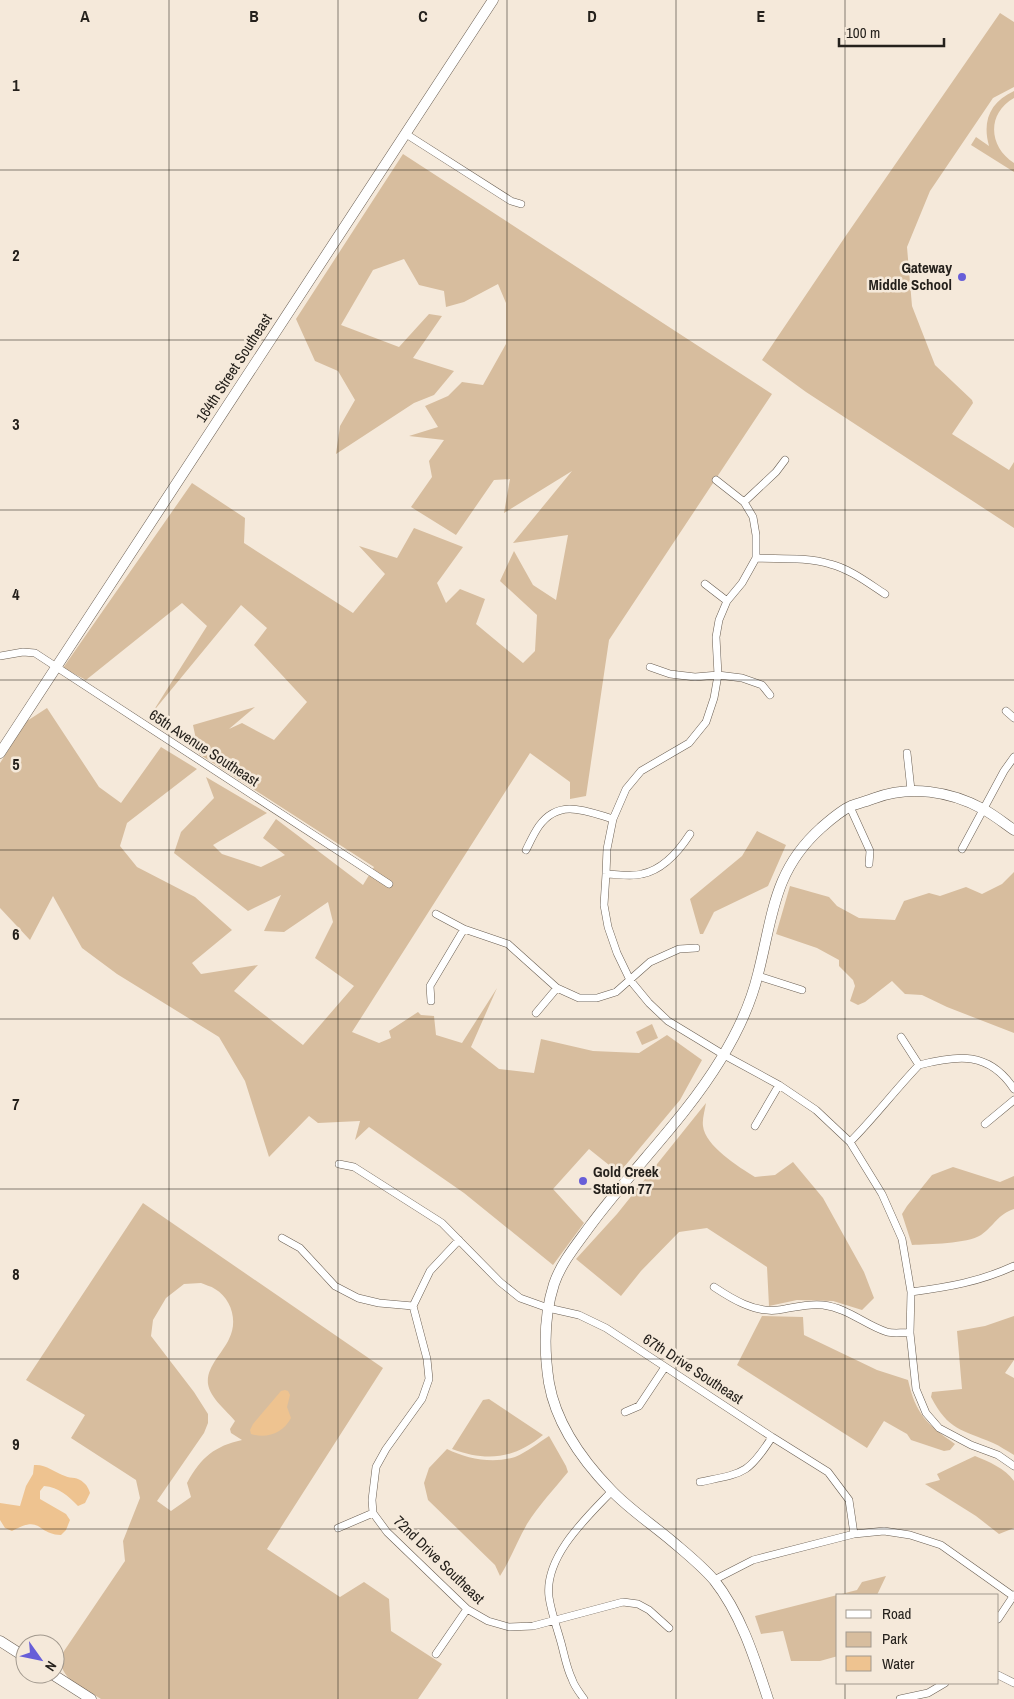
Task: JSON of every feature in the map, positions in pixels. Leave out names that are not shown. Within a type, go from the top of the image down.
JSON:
[{"type":"street","name":"164th Street Southeast","points":[[0,753],[493,0]]},
{"type":"street","points":[[406,134],[511,202],[521,204]]},
{"type":"street","points":[[744,502],[776,472],[785,460]]},
{"type":"street","points":[[716,480],[744,502],[752,518],[756,535],[756,558],[742,583],[726,601],[719,620],[716,637],[718,676],[714,698],[706,722],[689,743],[641,772],[626,789],[613,819],[608,848],[604,904],[608,927],[617,954],[630,980],[649,1003],[668,1021],[779,1085],[816,1110],[850,1142],[882,1194],[902,1238],[911,1292],[910,1332],[916,1389],[926,1413],[939,1428],[971,1445],[998,1455],[1014,1466]]},
{"type":"street","points":[[756,558],[814,561],[831,564],[853,573],[885,594]]},
{"type":"street","points":[[705,584],[726,601]]},
{"type":"street","name":"65th Avenue Southeast","points":[[0,656],[23,652],[35,653],[389,884]]},
{"type":"street","points":[[650,667],[670,674],[695,677],[742,678],[762,685],[770,695]]},
{"type":"street","points":[[1006,711],[1014,718]]},
{"type":"street","points":[[907,753],[911,790]]},
{"type":"street","points":[[962,849],[1004,771],[1014,757]]},
{"type":"street","points":[[768,1699],[740,1623],[714,1580],[612,1491],[583,1457],[562,1421],[549,1386],[546,1352],[548,1308],[555,1280],[573,1250],[612,1197],[688,1109],[724,1055],[741,1022],[758,976],[774,904],[780,886],[788,868],[807,840],[829,820],[850,807],[887,793],[911,790],[948,794],[983,809],[1014,830]]},
{"type":"street","points":[[850,807],[870,851],[869,864]]},
{"type":"street","points":[[526,850],[539,825],[553,812],[568,808],[613,819]]},
{"type":"street","points":[[606,874],[642,874],[661,866],[680,849],[690,834]]},
{"type":"street","points":[[436,914],[464,929],[508,944],[556,988],[579,998],[597,998],[616,992],[650,962],[679,949],[696,948]]},
{"type":"street","points":[[431,1001],[430,986],[464,929]]},
{"type":"street","points":[[758,976],[802,990]]},
{"type":"street","points":[[536,1013],[556,988]]},
{"type":"street","points":[[900,1037],[919,1065]]},
{"type":"street","points":[[850,1142],[873,1119],[905,1079],[919,1065],[942,1059],[962,1057],[980,1060],[997,1070],[1014,1089]]},
{"type":"street","points":[[755,1126],[779,1085]]},
{"type":"street","points":[[985,1124],[1014,1100]]},
{"type":"street","name":"67th Drive Southeast","points":[[339,1164],[354,1167],[442,1223],[509,1291],[520,1298],[548,1308],[579,1315],[597,1324],[828,1472],[849,1500],[854,1534]]},
{"type":"street","points":[[282,1238],[300,1248],[335,1286],[358,1298],[379,1303],[413,1306]]},
{"type":"street","points":[[338,1528],[374,1513],[372,1500],[376,1467],[386,1449],[422,1398],[429,1379],[427,1359],[413,1306],[430,1271],[459,1240]]},
{"type":"street","points":[[911,1292],[955,1286],[995,1275],[1014,1266]]},
{"type":"street","points":[[714,1287],[728,1296],[755,1308],[777,1310],[802,1305],[824,1305],[848,1312],[888,1332],[910,1332]]},
{"type":"street","points":[[625,1412],[639,1406],[665,1367]]},
{"type":"street","points":[[700,1482],[738,1474],[748,1469],[757,1460],[772,1437]]},
{"type":"street","points":[[584,1699],[572,1680],[555,1621],[549,1596],[550,1574],[558,1556],[590,1514],[612,1491]]},
{"type":"street","name":"72nd Drive Southeast","points":[[374,1513],[387,1532],[467,1609],[488,1621],[509,1627],[533,1626],[622,1602],[638,1604],[649,1610],[669,1628]]},
{"type":"street","points":[[714,1580],[753,1560],[854,1534],[884,1530],[910,1535],[941,1545],[1014,1595],[999,1618]]},
{"type":"street","points":[[436,1654],[467,1609]]},
{"type":"street","points":[[0,1641],[15,1651]]},
{"type":"street","points":[[999,1676],[1014,1683]]},
{"type":"street","points":[[65,1682],[91,1699]]},
{"type":"street","points":[[900,1699],[928,1693],[943,1684]]},
{"type":"green space","points":[[1000,13],[1014,22],[1014,87],[993,98],[930,191],[907,247],[912,306],[935,365],[973,403],[952,434],[1009,470],[1014,462],[1014,528],[806,392],[762,360]]},
{"type":"green space","points":[[1014,91],[1014,98],[999,113],[995,121],[994,130],[1000,148],[1014,163],[1014,172],[971,145],[976,137],[989,146],[987,128],[990,113],[999,101]]},
{"type":"green space","points":[[403,154],[772,394],[609,640],[586,796],[570,799],[570,782],[530,753],[352,1032],[379,1043],[391,1038],[389,1031],[418,1012],[421,1015],[434,1016],[436,1035],[462,1043],[497,988],[471,1047],[499,1069],[534,1073],[541,1039],[593,1051],[639,1053],[667,1035],[702,1060],[680,1100],[619,1173],[589,1149],[553,1189],[584,1223],[553,1265],[464,1193],[369,1127],[355,1140],[360,1121],[318,1123],[309,1116],[269,1157],[245,1081],[219,1037],[117,974],[82,948],[53,896],[30,940],[0,908],[0,763],[27,721],[47,708],[99,787],[121,803],[161,747],[197,769],[127,823],[120,846],[137,867],[195,897],[232,930],[192,963],[201,974],[258,965],[234,991],[303,1045],[354,986],[315,958],[333,922],[328,902],[284,932],[264,931],[281,895],[248,911],[174,853],[181,832],[214,798],[206,777],[267,813],[213,845],[222,854],[261,867],[285,855],[263,838],[276,819],[363,885],[374,867],[199,754],[193,725],[255,707],[229,729],[242,723],[274,740],[307,702],[254,645],[267,628],[241,605],[152,713],[207,626],[182,603],[86,680],[63,668],[192,483],[245,518],[244,543],[353,613],[385,574],[359,546],[397,558],[414,528],[463,547],[437,583],[446,603],[460,589],[485,599],[476,624],[523,663],[535,651],[537,615],[500,581],[514,551],[533,585],[556,600],[568,535],[513,543],[572,471],[504,513],[510,479],[494,480],[456,535],[411,507],[432,477],[429,461],[444,440],[409,436],[438,427],[425,406],[448,396],[462,382],[483,385],[506,344],[506,303],[498,284],[464,302],[446,307],[444,291],[419,285],[404,259],[373,270],[341,325],[399,347],[429,314],[442,316],[413,358],[454,371],[434,395],[414,403],[336,454],[340,426],[355,400],[338,371],[315,361],[296,319]]},
{"type":"green space","points":[[757,831],[786,845],[768,886],[714,912],[703,934],[700,934],[690,899],[742,856]]},
{"type":"green space","points":[[1014,872],[1014,1033],[947,1007],[922,995],[905,994],[892,981],[865,1002],[858,1005],[850,1001],[855,986],[853,980],[839,966],[839,960],[817,948],[776,934],[790,886],[829,897],[837,906],[859,918],[895,920],[904,901],[929,893],[940,896],[966,887],[982,894],[1002,884]]},
{"type":"green space","points":[[652,1024],[658,1038],[642,1045],[636,1032]]},
{"type":"green space","points":[[706,1103],[703,1117],[705,1134],[716,1148],[740,1168],[755,1177],[775,1175],[793,1162],[823,1198],[864,1272],[874,1298],[862,1310],[833,1301],[797,1300],[769,1306],[767,1267],[707,1228],[679,1232],[641,1271],[621,1296],[576,1259],[617,1214]]},
{"type":"green space","points":[[953,1167],[1000,1182],[1014,1176],[1014,1209],[1004,1214],[985,1232],[975,1238],[947,1243],[912,1245],[902,1214],[932,1175]]},
{"type":"green space","points":[[143,1203],[383,1368],[267,1549],[340,1597],[364,1582],[389,1599],[391,1631],[442,1664],[418,1699],[101,1699],[72,1681],[65,1673],[65,1650],[125,1561],[123,1541],[140,1498],[136,1480],[71,1438],[85,1415],[26,1380]],"holes":[[[201,1283],[213,1288],[226,1299],[232,1311],[233,1325],[226,1345],[209,1372],[208,1384],[215,1399],[235,1421],[230,1429],[231,1433],[242,1440],[216,1449],[203,1460],[187,1483],[191,1497],[171,1511],[157,1501],[204,1433],[208,1423],[208,1414],[194,1392],[151,1336],[153,1320],[166,1298],[184,1284]]]},
{"type":"green space","points":[[762,1316],[803,1317],[804,1335],[877,1370],[908,1380],[915,1402],[924,1418],[955,1444],[950,1450],[944,1451],[911,1440],[907,1434],[884,1421],[867,1448],[737,1365]]},
{"type":"green space","points":[[1014,1316],[1014,1360],[1005,1373],[1014,1378],[1014,1455],[996,1444],[957,1428],[944,1417],[931,1397],[932,1392],[962,1389],[957,1331],[985,1326]]},
{"type":"green space","points":[[489,1399],[543,1435],[521,1449],[500,1456],[477,1456],[452,1449],[483,1400]]},
{"type":"green space","points":[[549,1436],[568,1472],[527,1524],[500,1576],[495,1565],[428,1500],[424,1483],[429,1468],[447,1449],[480,1459],[507,1459],[524,1453]]},
{"type":"green space","points":[[975,1456],[1001,1469],[1014,1481],[1014,1528],[999,1534],[976,1516],[925,1484],[940,1480],[937,1474]]},
{"type":"green space","points":[[886,1576],[877,1594],[841,1594],[857,1590],[862,1582]]},
{"type":"green space","points":[[836,1595],[836,1657],[820,1661],[791,1661],[783,1631],[761,1634],[755,1616]]},
{"type":"water","points":[[285,1390],[290,1395],[287,1407],[291,1418],[288,1423],[274,1434],[263,1436],[251,1434],[250,1430],[253,1424],[281,1391]]},
{"type":"water","points":[[34,1465],[79,1479],[89,1490],[90,1493],[85,1503],[78,1506],[54,1488],[44,1486],[40,1491],[40,1499],[66,1514],[70,1520],[66,1530],[61,1535],[47,1532],[38,1526],[29,1524],[12,1531],[5,1528],[0,1520],[0,1503],[20,1506],[26,1486],[33,1474]]},
{"type":"place","name":"Gateway Middle School","points":[[962,277]]},
{"type":"place","name":"Gold Creek Station 77","points":[[583,1181]]}]
